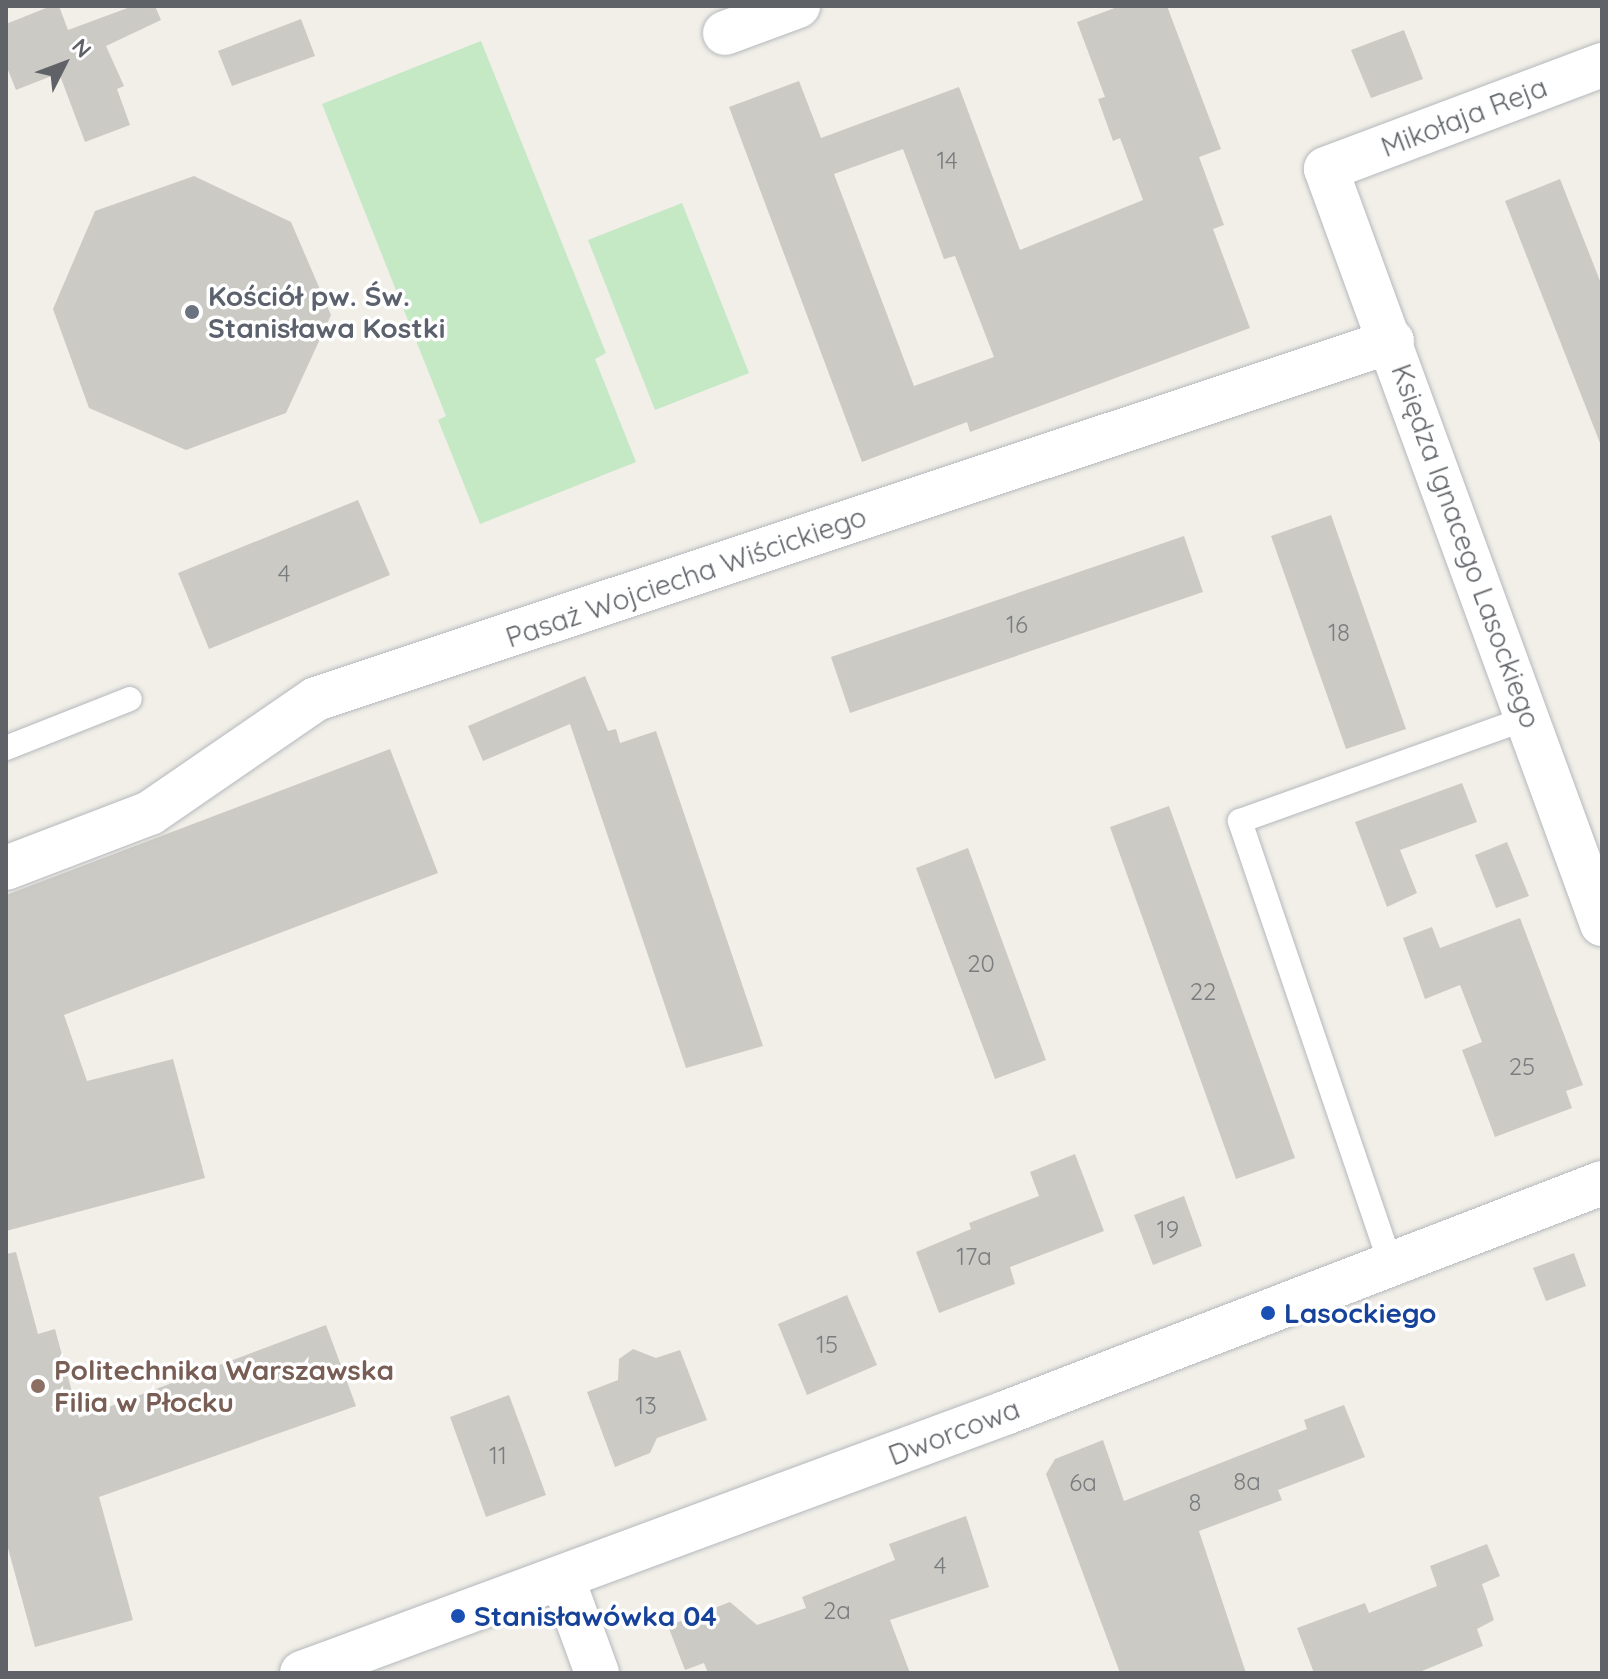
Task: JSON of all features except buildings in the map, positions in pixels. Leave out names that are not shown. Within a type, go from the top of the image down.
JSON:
[{"type":"street","points":[[725,33],[798,6]]},
{"type":"street","name":"Mikołaja Reja","points":[[1326,169],[1602,65]]},
{"type":"street","name":"Księdza Ignacego Lasockiego","points":[[1326,169],[1392,341],[1602,924]]},
{"type":"street","name":"Pasaż Wojciecha Wiścickiego","points":[[6,868],[150,813],[316,699],[1392,341]]},
{"type":"street","name":"Dworcowa","points":[[310,1672],[563,1580],[1602,1183]]},
{"type":"street","points":[[563,1580],[597,1673]]},
{"type":"lane","points":[[6,748],[130,699]]},
{"type":"lane","points":[[1391,1265],[1240,821],[1528,718]]},
{"type":"green space","points":[[481,41],[606,353],[595,359],[636,462],[480,524],[438,420],[446,416],[322,104]]},
{"type":"green space","points":[[682,203],[749,373],[655,410],[588,240]]},
{"type":"place","name":"Kościół pw. Św. Stanisława Kostki","points":[[192,312]]},
{"type":"place","name":"Lasockiego","points":[[1268,1313]]},
{"type":"place","name":"Politechnika Warszawska Filia w Płocku","points":[[38,1386]]},
{"type":"place","name":"Stanisławówka 04","points":[[458,1616]]}]
